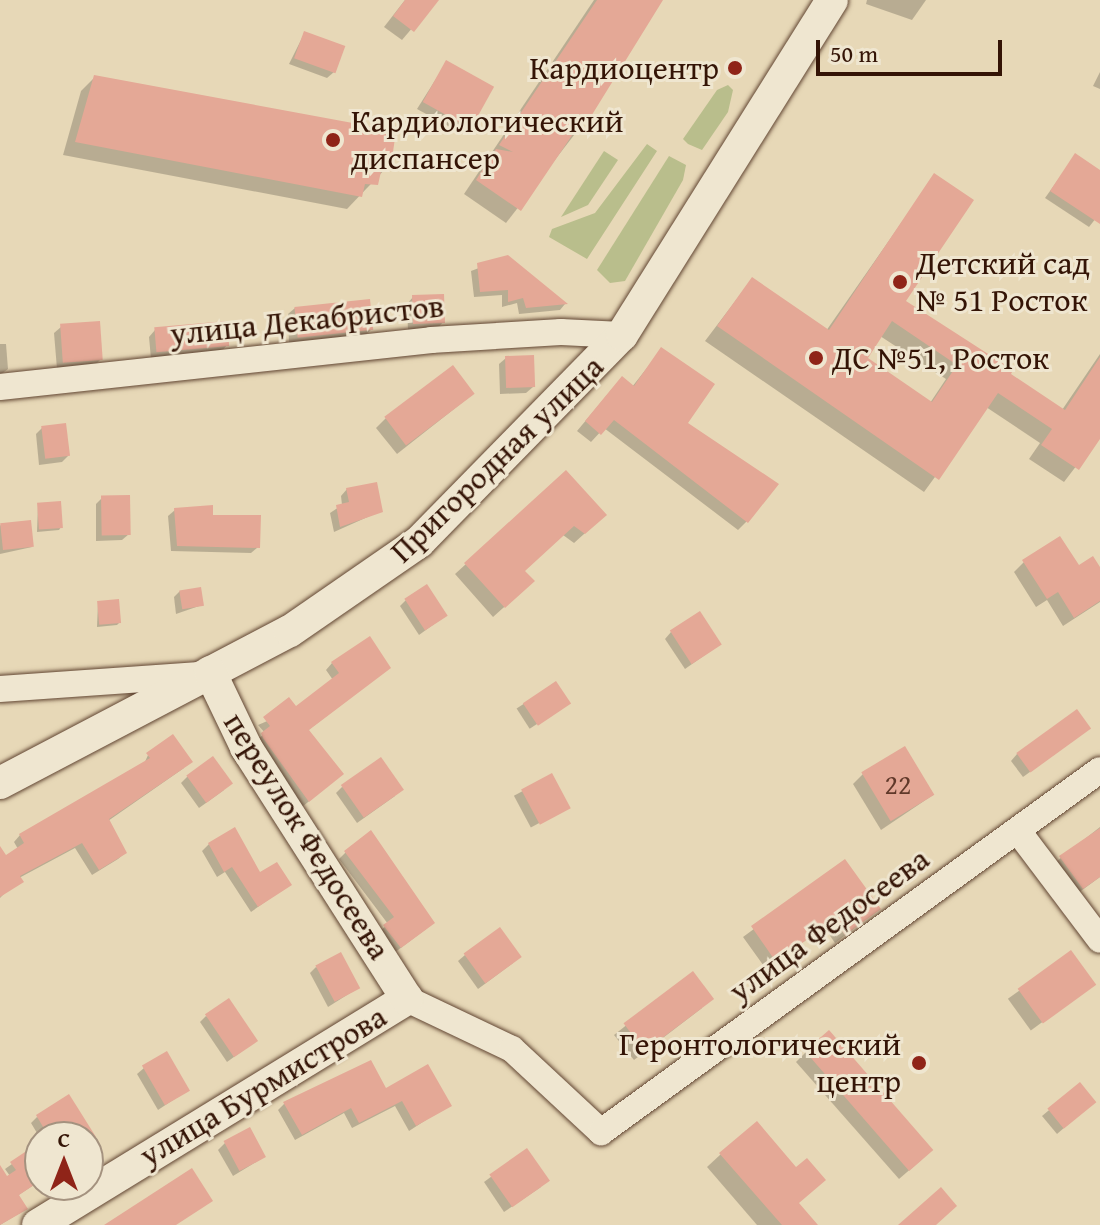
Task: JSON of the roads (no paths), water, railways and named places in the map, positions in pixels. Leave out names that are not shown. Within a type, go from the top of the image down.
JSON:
[{"type":"street","name":"Пригородная улица","points":[[0,689],[205,674],[290,631],[419,542],[622,335],[832,0]]},
{"type":"street","name":"улица Декабристов","points":[[0,387],[431,340],[561,332],[622,335]]},
{"type":"street","points":[[0,783],[205,674]]},
{"type":"street","name":"переулок Федосеева","points":[[205,674],[246,747],[407,999]]},
{"type":"street","name":"улица Федосеева","points":[[407,999],[512,1049],[601,1132],[1100,770]]},
{"type":"street","points":[[1018,831],[1100,940]]},
{"type":"street","name":"улица Бурмистрова","points":[[38,1225],[407,999]]},
{"type":"place","name":"Кардиоцентр","points":[[735,68]]},
{"type":"place","name":"Кардиологический диспансер","points":[[333,140]]},
{"type":"place","name":"Детский сад № 51 Росток","points":[[900,282]]},
{"type":"place","name":"ДС №51, Росток","points":[[816,358]]},
{"type":"place","name":"Геронтологический центр","points":[[919,1063]]}]
